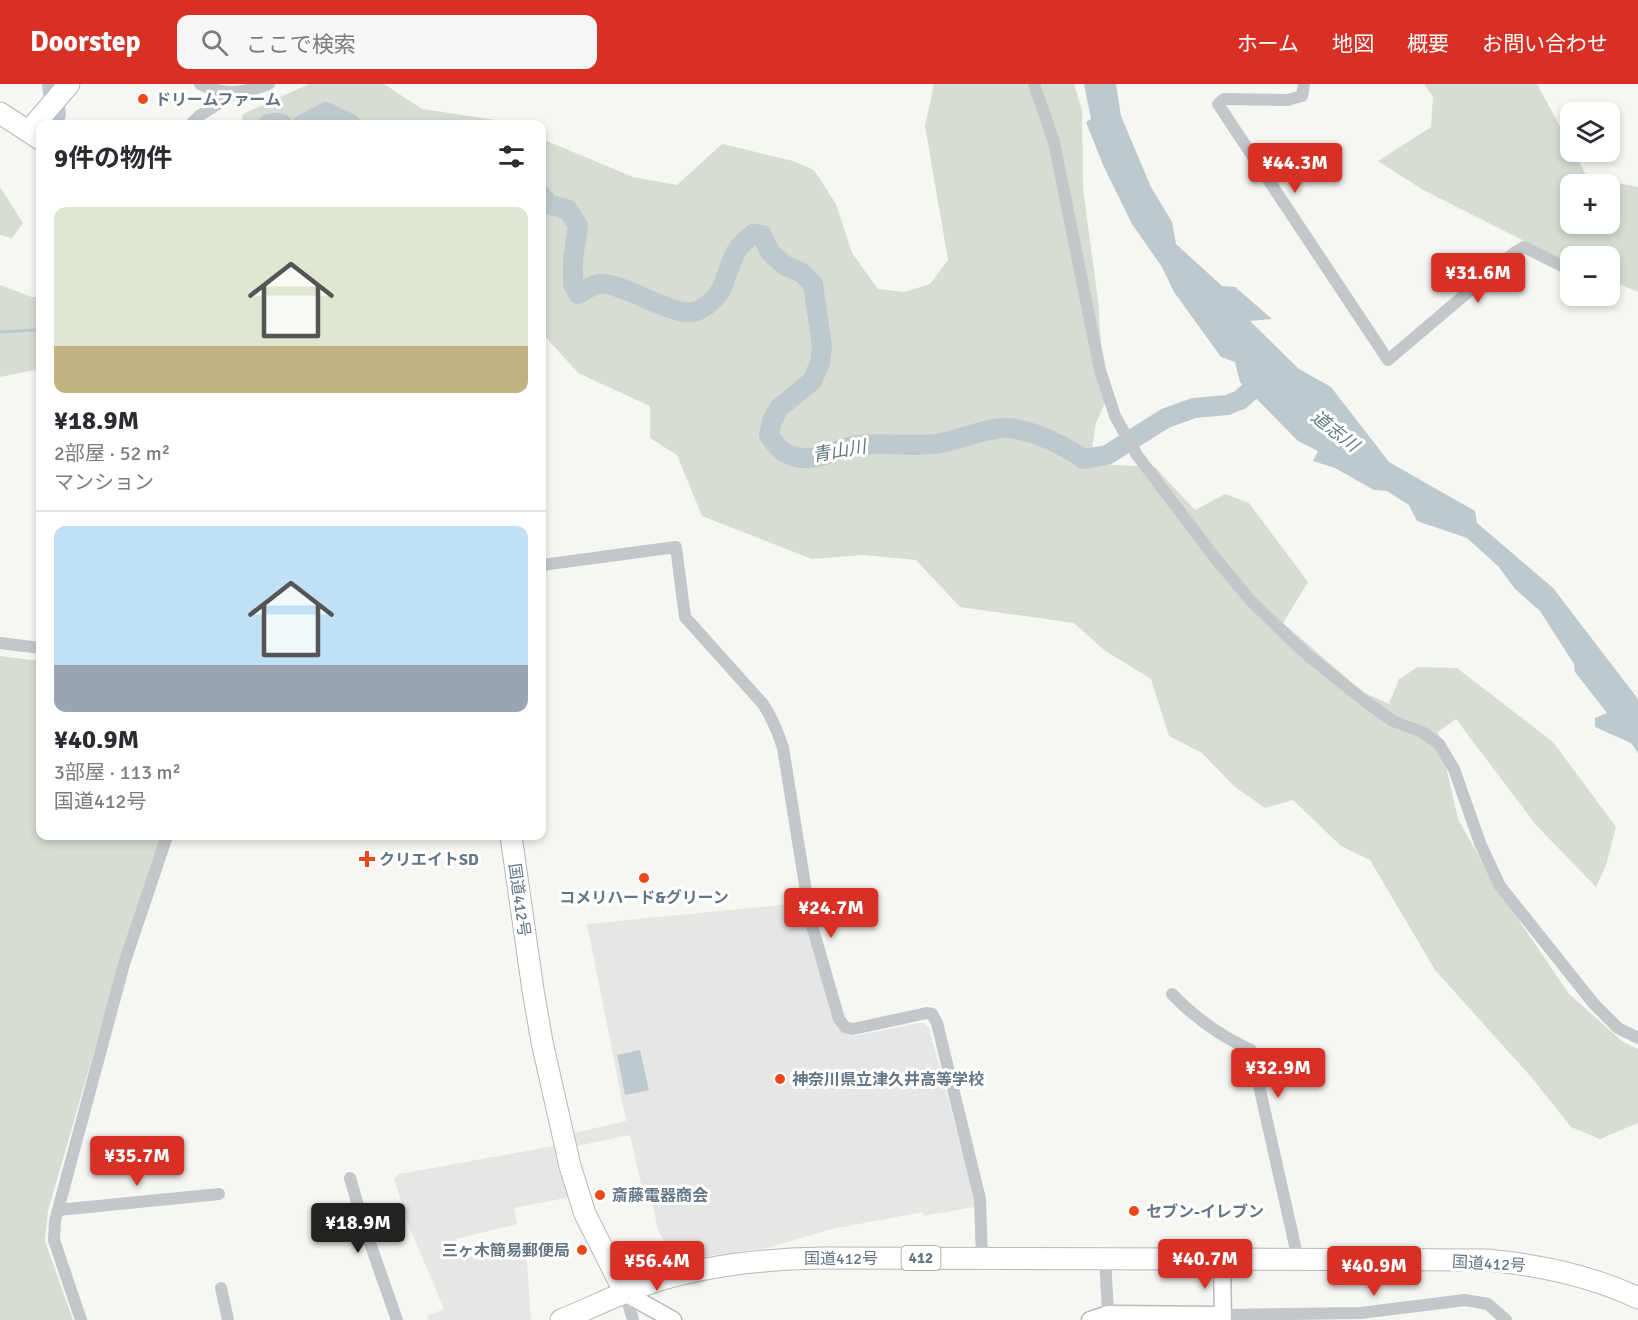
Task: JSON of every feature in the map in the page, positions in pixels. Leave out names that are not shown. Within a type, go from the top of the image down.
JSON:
[{"type":"highway","points":[[43,120],[52,104],[69,84]]},
{"type":"highway","points":[[0,113],[34,135]]},
{"type":"highway","name":"国道412号","points":[[512,840],[535,1000],[570,1166],[585,1214],[625,1293],[653,1282],[698,1271],[757,1261],[822,1258],[1105,1258],[1487,1260],[1530,1264],[1614,1286],[1638,1298]]},
{"type":"highway","points":[[561,1320],[625,1293]]},
{"type":"street","points":[[200,84],[219,91],[235,93]]},
{"type":"street","points":[[194,120],[235,93],[269,84]]},
{"type":"street","points":[[1034,84],[1053,142],[1100,370],[1110,404],[1124,436],[1221,566],[1284,635],[1319,666],[1386,717],[1422,732],[1439,744],[1454,769],[1480,843],[1500,886],[1594,1004],[1618,1028],[1638,1038]]},
{"type":"street","points":[[1304,84],[1302,96],[1287,100],[1224,99],[1218,104],[1388,360],[1524,247],[1560,265]]},
{"type":"street","points":[[546,564],[676,547],[685,617],[763,704],[778,732],[783,748],[811,922],[839,1019],[845,1027],[853,1029],[927,1013],[932,1014],[937,1023],[980,1199],[982,1258]]},
{"type":"street","points":[[0,643],[36,648]]},
{"type":"street","points":[[81,1320],[54,1240],[55,1221],[124,964],[166,840]]},
{"type":"street","points":[[1172,994],[1190,1012],[1226,1039],[1251,1050],[1298,1259]]},
{"type":"street","points":[[350,1178],[397,1320]]},
{"type":"street","points":[[58,1210],[219,1194]]},
{"type":"street","points":[[1105,1258],[1108,1314]]},
{"type":"street","points":[[1222,1260],[1222,1318]]},
{"type":"street","points":[[221,1288],[228,1320]]},
{"type":"street","points":[[625,1293],[633,1320]]},
{"type":"street","points":[[625,1293],[673,1320]]},
{"type":"street","points":[[1090,1320],[1108,1314],[1222,1318],[1360,1313],[1465,1300],[1488,1304],[1506,1320]]},
{"type":"shaded area","points":[[309,84],[384,84],[422,109],[496,120],[242,120],[243,114]]},
{"type":"shaded area","points":[[934,84],[1074,84],[1082,110],[1083,188],[1098,301],[1105,403],[1096,423],[1092,449],[1075,463],[1155,467],[1195,510],[1225,494],[1249,503],[1308,582],[1283,623],[1363,692],[1389,704],[1399,679],[1418,667],[1457,668],[1553,742],[1616,827],[1606,865],[1596,887],[1536,825],[1456,719],[1438,732],[1458,819],[1495,885],[1569,994],[1623,1042],[1638,1049],[1638,1123],[1600,1139],[1571,1127],[1532,1078],[1435,970],[1370,860],[1341,846],[1293,800],[1265,808],[1235,787],[1202,753],[1169,736],[1151,679],[1104,650],[1074,623],[960,607],[916,560],[863,555],[812,559],[702,516],[677,455],[650,438],[650,406],[578,373],[546,337],[546,141],[633,177],[677,185],[722,144],[793,161],[814,170],[836,204],[852,253],[878,289],[905,292],[930,284],[948,260],[925,126]]},
{"type":"shaded area","points":[[1424,84],[1537,84],[1560,127],[1560,162],[1579,162],[1585,174],[1560,174],[1560,234],[1620,234],[1620,183],[1638,187],[1638,292],[1620,284],[1620,246],[1560,246],[1560,259],[1423,190],[1378,161],[1431,127],[1433,97]]},
{"type":"shaded area","points":[[0,187],[23,223],[12,238],[0,235]]},
{"type":"shaded area","points":[[0,285],[36,297],[36,370],[0,377]]},
{"type":"shaded area","points":[[0,656],[36,660],[36,840],[162,840],[119,964],[48,1211],[45,1241],[73,1320],[0,1320]]},
{"type":"shaded area","name":"神奈川県立津久井高等学校","points":[[802,903],[805,923],[837,1028],[854,1036],[919,1023],[929,1028],[977,1205],[924,1216],[923,1212],[832,1229],[767,1248],[708,1256],[679,1264],[658,1231],[651,1196],[644,1197],[630,1135],[577,1146],[574,1133],[626,1121],[587,924]]},
{"type":"shaded area","points":[[554,1146],[570,1197],[514,1208],[517,1224],[456,1239],[461,1258],[526,1249],[531,1320],[429,1320],[427,1316],[444,1309],[409,1226],[394,1179],[399,1174]]},
{"type":"water","name":"道志川","points":[[1084,84],[1116,84],[1121,116],[1151,187],[1172,222],[1176,244],[1222,286],[1235,287],[1272,319],[1250,321],[1299,369],[1331,387],[1389,462],[1475,511],[1477,523],[1553,588],[1638,699],[1638,753],[1631,743],[1595,727],[1595,718],[1607,713],[1575,672],[1574,664],[1540,611],[1515,589],[1499,567],[1467,538],[1417,521],[1409,505],[1387,491],[1374,490],[1335,468],[1313,461],[1318,451],[1298,441],[1240,382],[1235,362],[1221,357],[1174,292],[1162,267],[1132,224],[1103,165],[1086,122],[1091,119]]},
{"type":"water","points":[[640,1050],[649,1090],[625,1095],[617,1055]]},
{"type":"waterway","name":"青山川","points":[[52,84],[56,114],[54,120]]},
{"type":"waterway","name":"青山川","points":[[311,120],[326,112],[343,120]]},
{"type":"waterway","name":"青山川","points":[[546,201],[549,204],[568,210],[578,226],[573,260],[573,284],[578,294],[598,284],[608,284],[663,306],[689,312],[699,310],[715,298],[720,291],[737,250],[753,234],[762,235],[770,252],[784,265],[802,273],[813,284],[822,346],[820,363],[812,381],[779,408],[772,421],[769,435],[780,449],[796,457],[812,458],[859,445],[932,444],[1000,428],[1028,432],[1048,439],[1084,459],[1107,455],[1166,418],[1194,408],[1227,405],[1240,400],[1269,374]]},
{"type":"waterway","points":[[0,332],[36,331]]},
{"type":"place","name":"ドリームファーム","points":[[143,99]]},
{"type":"place","name":"クリエイトSD","points":[[367,859]]},
{"type":"place","name":"コメリハード&グリーン","points":[[644,878]]},
{"type":"place","name":"神奈川県立津久井高等学校","points":[[780,1079]]},
{"type":"place","name":"斎藤電器商会","points":[[600,1195]]},
{"type":"place","name":"セブン-イレブン","points":[[1134,1211]]},
{"type":"place","name":"三ヶ木簡易郵便局","points":[[582,1250]]}]
